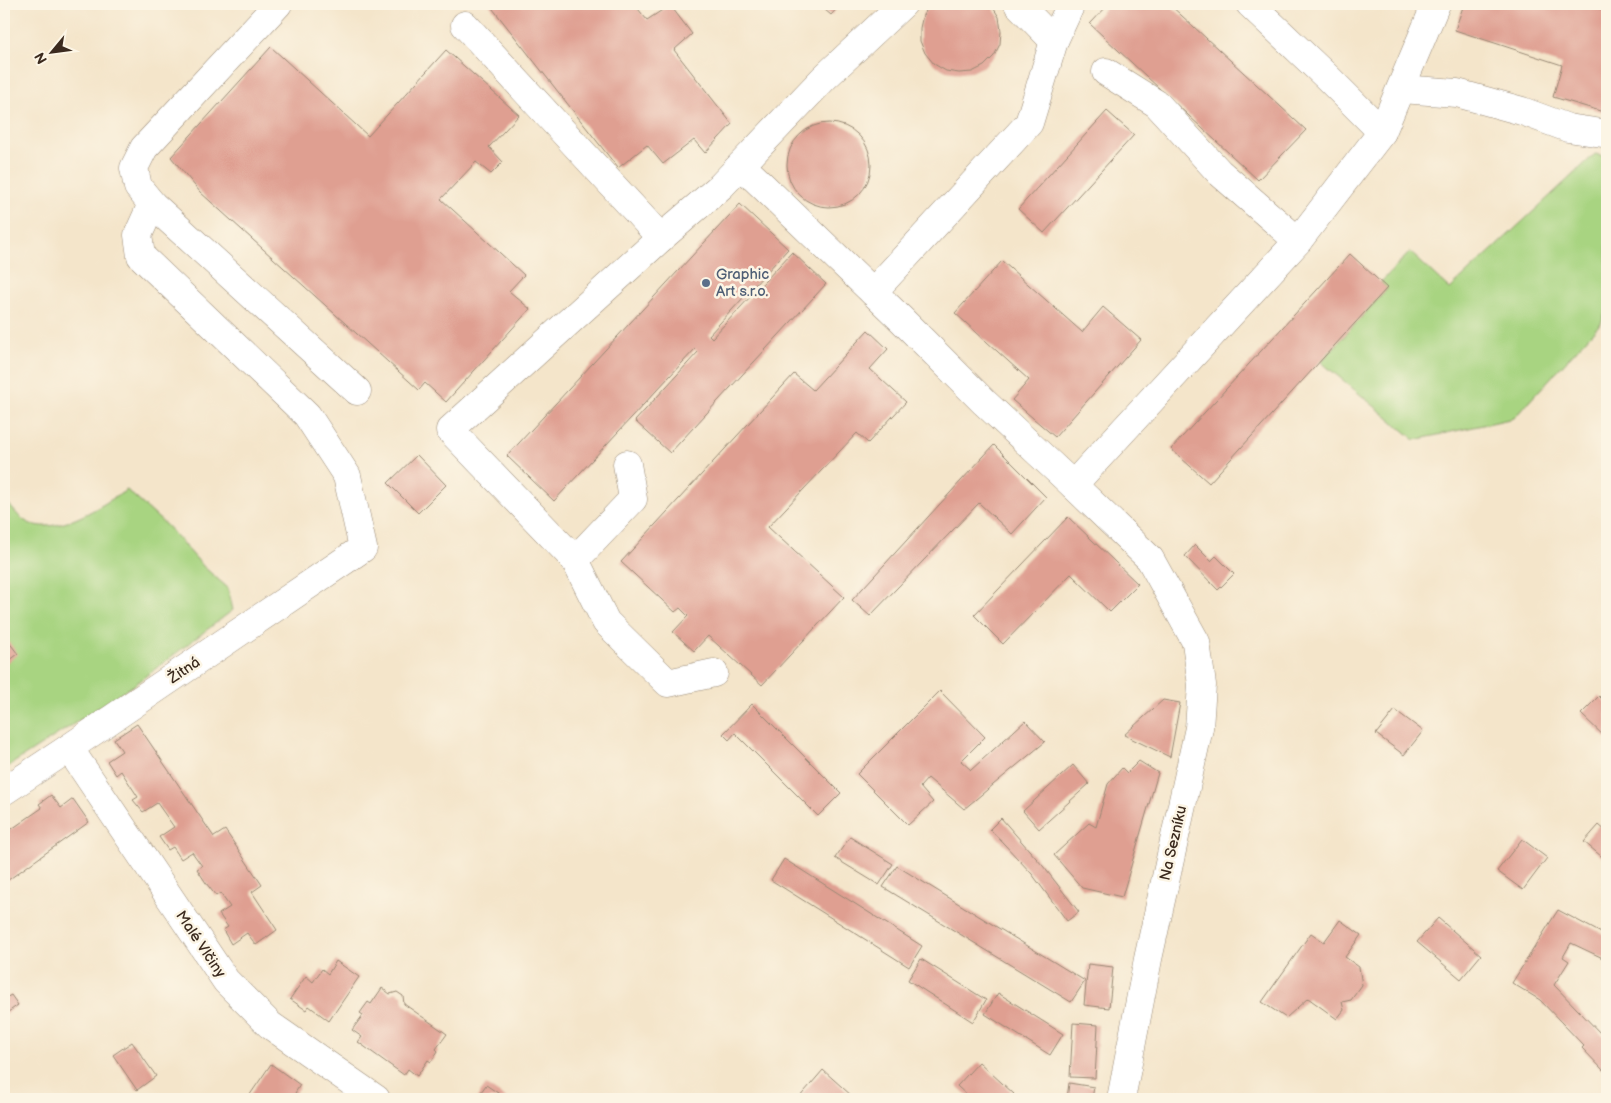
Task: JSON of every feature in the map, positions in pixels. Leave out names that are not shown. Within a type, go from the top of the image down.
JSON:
[{"type":"street","points":[[278,4],[144,148],[134,168],[138,187],[152,204],[357,391]]},
{"type":"street","points":[[714,673],[668,683],[606,622],[575,560],[450,430],[661,238],[721,186],[824,78],[903,4]]},
{"type":"street","points":[[1018,4],[1054,41]]},
{"type":"street","points":[[873,292],[1029,122],[1054,41],[1071,4]]},
{"type":"street","points":[[1250,4],[1382,132]]},
{"type":"street","points":[[1073,485],[1298,241],[1382,132],[1436,4]]},
{"type":"street","points":[[465,25],[661,238]]},
{"type":"street","points":[[1106,72],[1157,104],[1219,172],[1298,241]]},
{"type":"street","points":[[1401,89],[1457,93],[1568,128],[1602,133],[1607,132]]},
{"type":"street","name":"Na Sezníku","points":[[741,165],[984,402],[1150,559],[1196,642],[1202,685],[1199,728],[1153,932],[1134,1024],[1122,1099]]},
{"type":"street","name":"Žitná","points":[[4,791],[363,548],[346,476],[307,415],[141,256],[138,235],[152,204]]},
{"type":"street","points":[[575,560],[633,499],[627,464]]},
{"type":"street","name":"Malé Vlčiny","points":[[69,748],[226,981],[270,1025],[376,1099]]},
{"type":"green space","points":[[1595,154],[1607,157],[1607,308],[1601,323],[1514,418],[1415,440],[1321,362],[1387,289],[1381,282],[1410,252],[1450,289]]},
{"type":"green space","points":[[127,490],[167,526],[204,567],[228,588],[233,610],[134,685],[4,769],[4,498],[23,520],[31,524],[43,526],[69,522],[94,510]]},
{"type":"building","points":[[489,4],[634,4],[647,20],[670,5],[692,34],[674,50],[732,124],[705,153],[694,140],[663,164],[647,145],[618,168]]},
{"type":"building","points":[[818,4],[841,4],[831,15]]},
{"type":"building","points":[[931,4],[989,4],[992,6],[999,17],[1001,31],[1000,44],[994,56],[984,66],[972,72],[946,71],[934,64],[925,53],[920,41],[923,15]]},
{"type":"building","points":[[1109,4],[1169,4],[1306,130],[1258,180],[1090,24]]},
{"type":"building","points":[[1464,4],[1584,4],[1607,11],[1607,113],[1553,97],[1562,65],[1455,30]]},
{"type":"building","points":[[271,47],[368,136],[446,50],[519,115],[489,147],[503,162],[491,174],[476,162],[441,199],[524,275],[509,291],[530,309],[446,402],[425,383],[419,390],[200,192],[171,157]]},
{"type":"building","points":[[1107,111],[1134,135],[1044,233],[1018,209]]},
{"type":"building","points":[[829,123],[845,126],[859,135],[868,149],[871,165],[868,181],[859,195],[845,204],[829,207],[813,204],[799,195],[790,181],[787,165],[790,149],[799,135],[813,126]]},
{"type":"building","points":[[740,204],[788,249],[709,335],[712,338],[792,252],[826,284],[670,453],[635,421],[698,352],[695,349],[554,501],[507,456]]},
{"type":"building","points":[[1350,254],[1387,288],[1209,483],[1171,449]]},
{"type":"building","points":[[1002,261],[1082,332],[1103,307],[1141,340],[1055,437],[1012,400],[1029,380],[955,313]]},
{"type":"building","points":[[868,330],[888,349],[870,369],[906,402],[868,443],[857,433],[768,527],[844,597],[762,685],[708,636],[694,651],[673,632],[688,616],[680,608],[675,612],[621,562],[794,374],[813,390]]},
{"type":"building","points":[[994,445],[1046,497],[1012,534],[979,503],[870,616],[852,600]]},
{"type":"building","points":[[417,455],[446,485],[418,513],[388,483]]},
{"type":"building","points":[[1068,517],[1138,584],[1110,612],[1071,574],[1003,644],[974,615]]},
{"type":"building","points":[[1195,545],[1211,561],[1216,556],[1234,574],[1218,590],[1185,556]]},
{"type":"building","points":[[8,641],[18,654],[5,664],[4,644]]},
{"type":"building","points":[[940,691],[985,737],[961,761],[971,770],[1025,721],[1045,742],[964,809],[928,778],[920,787],[933,802],[908,825],[857,774]]},
{"type":"building","points":[[1599,696],[1607,704],[1607,739],[1581,714]]},
{"type":"building","points":[[1163,700],[1180,703],[1170,757],[1124,735]]},
{"type":"building","points":[[752,704],[841,793],[818,816],[735,733],[729,740],[723,734]]},
{"type":"building","points":[[1395,710],[1423,731],[1404,755],[1376,734]]},
{"type":"building","points":[[137,724],[214,837],[225,830],[262,885],[252,892],[277,930],[256,945],[247,933],[231,944],[223,930],[228,927],[219,914],[230,907],[220,893],[216,896],[206,883],[197,869],[202,866],[192,852],[181,859],[173,847],[168,850],[159,837],[174,827],[157,803],[143,812],[133,800],[138,797],[121,771],[116,775],[107,761],[122,751],[114,739]]},
{"type":"building","points":[[1139,761],[1158,773],[1122,897],[1082,888],[1054,855],[1089,823],[1096,827],[1108,784],[1122,768],[1127,773]]},
{"type":"building","points":[[1073,765],[1089,784],[1039,829],[1023,811]]},
{"type":"building","points":[[51,795],[61,808],[73,799],[89,822],[4,883],[4,828],[6,826],[9,831],[42,808],[39,804]]},
{"type":"building","points":[[1001,818],[1043,866],[1079,912],[1067,921],[1032,874],[990,829]]},
{"type":"building","points":[[1599,825],[1607,832],[1607,861],[1584,842]]},
{"type":"building","points":[[850,837],[893,864],[879,885],[835,858]]},
{"type":"building","points":[[1522,839],[1547,858],[1523,890],[1497,871]]},
{"type":"building","points":[[784,859],[922,946],[909,967],[771,880]]},
{"type":"building","points":[[897,866],[1085,981],[1071,1002],[883,887]]},
{"type":"building","points":[[1558,910],[1607,936],[1607,960],[1571,943],[1563,957],[1569,961],[1554,985],[1603,1036],[1607,1031],[1607,1068],[1604,1071],[1582,1048],[1584,1046],[1540,1000],[1512,983]]},
{"type":"building","points":[[1438,918],[1481,955],[1461,979],[1417,942]]},
{"type":"building","points":[[1340,920],[1361,935],[1345,957],[1359,967],[1362,985],[1351,1000],[1342,1002],[1344,1010],[1337,1019],[1308,998],[1286,1018],[1262,1002],[1311,933],[1324,942]]},
{"type":"building","points":[[921,959],[986,1000],[973,1022],[908,980]]},
{"type":"building","points":[[336,961],[359,977],[329,1021],[309,1006],[306,1010],[290,999],[306,976],[313,982],[322,969],[328,974]]},
{"type":"building","points":[[1088,964],[1113,967],[1109,1008],[1084,1005]]},
{"type":"building","points":[[382,988],[390,994],[397,992],[403,996],[404,1004],[447,1034],[436,1049],[438,1051],[431,1062],[428,1060],[417,1076],[408,1069],[404,1075],[358,1042],[362,1037],[352,1030],[363,1015],[360,1013],[368,1002],[371,1004]]},
{"type":"building","points":[[998,993],[1063,1034],[1050,1055],[985,1014]]},
{"type":"building","points":[[11,995],[18,1005],[4,1015],[4,999]]},
{"type":"building","points":[[1073,1023],[1098,1025],[1095,1078],[1070,1077]]},
{"type":"building","points":[[132,1042],[156,1076],[137,1090],[113,1055]]},
{"type":"building","points":[[979,1062],[1014,1094],[1009,1099],[971,1099],[957,1086]]},
{"type":"building","points":[[271,1064],[300,1085],[295,1093],[304,1099],[247,1099]]},
{"type":"building","points":[[823,1070],[852,1096],[849,1099],[798,1099]]},
{"type":"building","points":[[1069,1083],[1094,1087],[1092,1099],[1067,1099]]},
{"type":"building","points":[[486,1085],[507,1099],[476,1099]]},
{"type":"place","name":"Graphic Art s.r.o.","points":[[706,283]]}]
